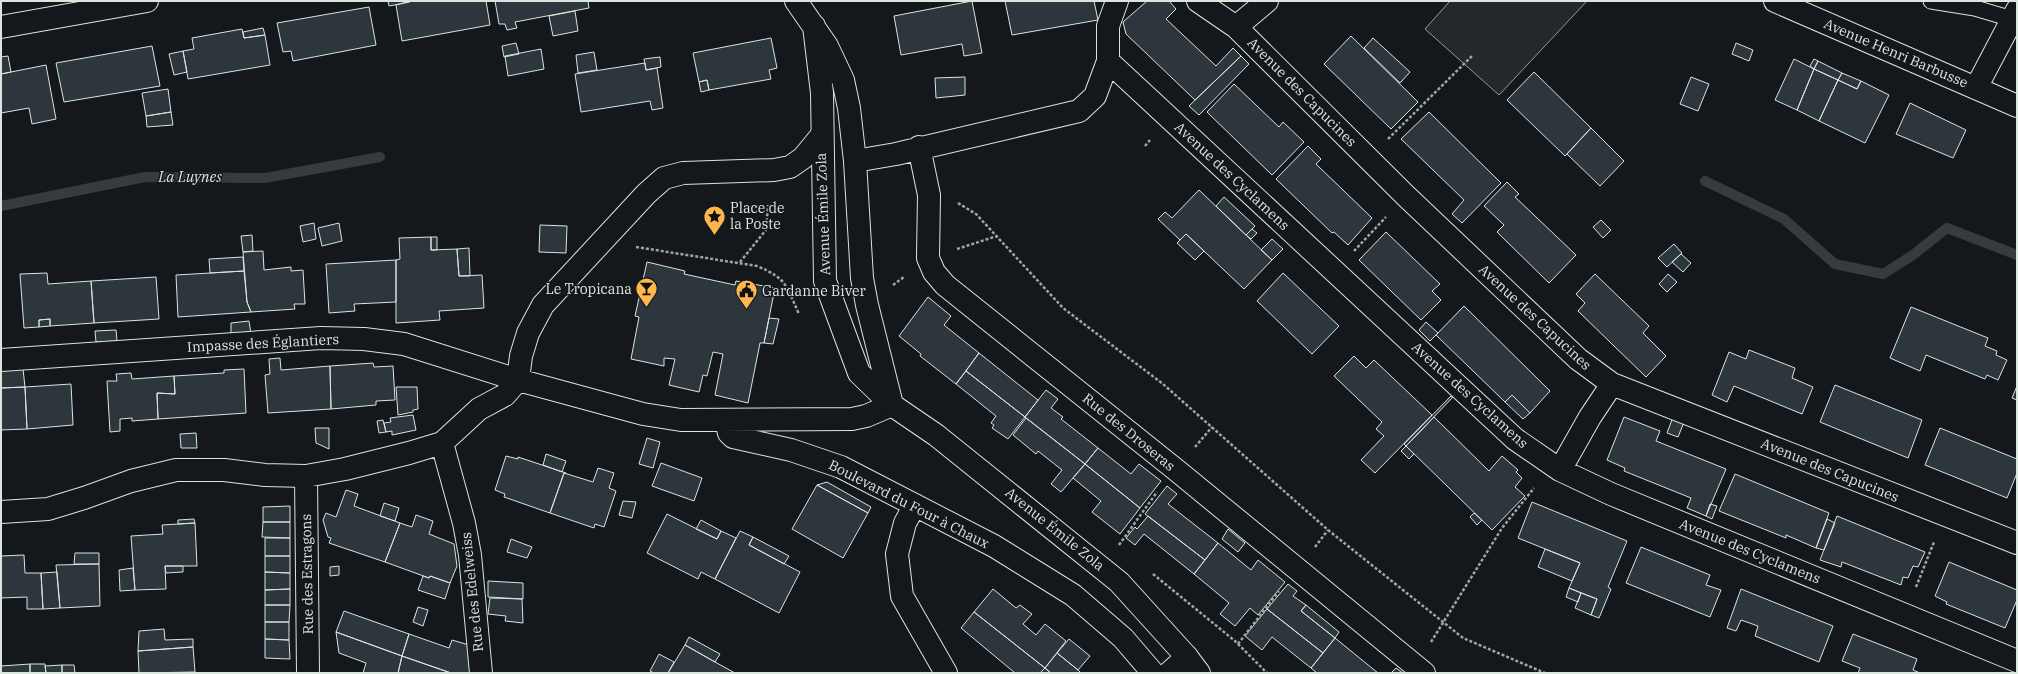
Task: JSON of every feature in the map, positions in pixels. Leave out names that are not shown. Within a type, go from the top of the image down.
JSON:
[{"type":"street","points":[[1,27],[147,1]]},
{"type":"street","name":"Avenue Émile Zola","points":[[796,1],[827,46],[843,80],[849,108],[855,161],[862,278],[867,305],[892,405]]},
{"type":"street","points":[[855,161],[896,154],[919,147],[1080,111],[1095,96],[1108,61],[1108,26],[1117,1]]},
{"type":"street","name":"Avenue des Capucines","points":[[1198,1],[1236,27],[1406,196],[1578,359],[1612,384],[2017,543]]},
{"type":"street","name":"Avenue des Capucines","points":[[1236,27],[1266,1]]},
{"type":"street","name":"Avenue Henri Barbusse","points":[[1775,1],[1799,6],[2017,106]]},
{"type":"street","points":[[1976,88],[2014,14]]},
{"type":"street","name":"Avenue Émile Zola","points":[[814,26],[822,93],[821,136],[825,281],[859,373],[892,405],[936,435],[1119,582],[1193,665]]},
{"type":"street","name":"Avenue des Cyclamens","points":[[1108,61],[1515,439],[1560,470],[1611,494],[2017,661]]},
{"type":"street","points":[[1,512],[48,509],[131,481],[176,470],[224,470],[265,475],[306,476],[352,467],[442,443],[479,409],[505,395],[518,380],[528,333],[544,305],[646,194],[664,178],[683,173],[774,170],[790,167],[803,158],[821,136]]},
{"type":"street","name":"Rue des Droseras","points":[[919,147],[929,195],[928,258],[934,272],[945,285],[1175,469],[1420,670]]},
{"type":"street","name":"Impasse des Églantiers","points":[[1,360],[321,338],[364,339],[404,344],[518,380]]},
{"type":"street","points":[[518,380],[643,414],[681,420],[726,421],[852,419],[866,416],[892,405]]},
{"type":"street","points":[[1560,470],[1590,417],[1612,384]]},
{"type":"street","name":"Boulevard du Four à Chaux","points":[[726,421],[726,428],[733,437],[791,450],[841,467],[994,546],[1073,595],[1123,638],[1153,673]]},
{"type":"street","name":"Rue des Edelweiss","points":[[442,443],[464,523],[470,555],[481,673]]},
{"type":"street","name":"Rue des Estragons","points":[[306,476],[308,673]]},
{"type":"street","points":[[915,505],[905,523],[897,554],[902,596],[946,673]]},
{"type":"street","points":[[1169,673],[1193,665]]},
{"type":"lane","points":[[1931,1],[2014,14]]},
{"type":"path","points":[[1368,159],[1473,55]]},
{"type":"path","points":[[1334,271],[1406,196]]},
{"type":"path","points":[[952,199],[976,214],[1063,308],[1163,384],[1322,525],[1463,638],[1545,673]]},
{"type":"path","points":[[740,262],[766,230],[768,205]]},
{"type":"path","points":[[928,258],[997,236]]},
{"type":"path","points":[[630,246],[740,262],[757,266],[774,273],[784,282],[799,314]]},
{"type":"path","points":[[1118,545],[1175,469]]},
{"type":"path","points":[[1420,670],[1443,622],[1502,528],[1539,482],[1560,470]]},
{"type":"path","points":[[1904,614],[1945,516]]},
{"type":"path","points":[[1238,644],[1297,569]]},
{"type":"shaded area","points":[[1450,1],[1587,1],[1499,95],[1425,29]]},
{"type":"building","points":[[388,1],[410,1],[410,2],[389,6]]},
{"type":"building","points":[[410,1],[486,1],[490,25],[402,41],[396,5]]},
{"type":"building","points":[[495,1],[588,1],[589,8],[515,22],[517,28],[507,30],[505,24],[499,24]]},
{"type":"building","points":[[972,1],[982,53],[964,56],[962,44],[901,55],[894,16]]},
{"type":"building","points":[[1005,1],[1094,1],[1098,20],[1012,35]]},
{"type":"building","points":[[1147,1],[1169,1],[1176,9],[1166,19],[1216,66],[1233,48],[1241,56],[1195,100],[1126,34],[1123,22]]},
{"type":"building","points":[[369,7],[376,45],[293,61],[291,51],[283,52],[277,23]]},
{"type":"building","points":[[575,11],[578,31],[553,36],[549,16]]},
{"type":"building","points":[[263,28],[265,35],[244,38],[243,32]]},
{"type":"building","points":[[242,29],[244,38],[265,35],[270,65],[188,79],[183,51],[194,49],[192,38]]},
{"type":"building","points":[[1351,36],[1418,102],[1391,129],[1324,64]]},
{"type":"building","points":[[771,38],[777,68],[769,70],[771,79],[709,90],[707,80],[699,82],[693,53]]},
{"type":"building","points":[[1373,38],[1410,72],[1400,83],[1364,48]]},
{"type":"building","points":[[516,43],[519,54],[504,57],[502,46]]},
{"type":"building","points":[[1736,43],[1753,50],[1749,61],[1732,54]]},
{"type":"building","points":[[152,46],[160,86],[64,102],[56,63]]},
{"type":"building","points":[[541,49],[544,69],[508,76],[505,56]]},
{"type":"building","points":[[183,51],[187,72],[174,75],[169,54]]},
{"type":"building","points":[[594,52],[597,70],[578,73],[576,55]]},
{"type":"building","points":[[8,56],[11,72],[1,74],[1,57]]},
{"type":"building","points":[[1241,56],[1249,64],[1199,115],[1189,106]]},
{"type":"building","points":[[660,57],[661,67],[646,70],[644,59]]},
{"type":"building","points":[[1794,59],[1814,69],[1797,110],[1775,100]]},
{"type":"building","points":[[1814,59],[1818,61],[1814,69],[1810,66]]},
{"type":"building","points":[[1818,61],[1842,73],[1838,80],[1814,69]]},
{"type":"building","points":[[645,63],[646,70],[657,68],[663,108],[652,110],[650,101],[581,112],[575,74]]},
{"type":"building","points":[[46,65],[56,119],[32,124],[29,108],[1,113],[1,74]]},
{"type":"building","points":[[1814,69],[1838,80],[1819,121],[1797,110]]},
{"type":"building","points":[[1534,72],[1591,128],[1565,156],[1507,100]]},
{"type":"building","points":[[1842,73],[1861,81],[1857,89],[1838,80]]},
{"type":"building","points":[[965,77],[965,95],[936,98],[935,78]]},
{"type":"building","points":[[1691,77],[1709,84],[1698,111],[1680,104]]},
{"type":"building","points":[[707,80],[709,90],[701,92],[699,82]]},
{"type":"building","points":[[1838,80],[1857,89],[1861,81],[1889,95],[1865,143],[1819,121]]},
{"type":"building","points":[[1234,84],[1279,127],[1283,122],[1304,142],[1272,175],[1207,112]]},
{"type":"building","points":[[168,89],[171,112],[146,116],[142,93]]},
{"type":"building","points":[[1910,103],[1966,130],[1953,158],[1896,134]]},
{"type":"building","points":[[171,112],[173,125],[147,127],[146,116]]},
{"type":"building","points":[[1429,112],[1501,183],[1462,223],[1452,214],[1464,200],[1401,139]]},
{"type":"building","points":[[1591,128],[1624,161],[1600,186],[1567,154]]},
{"type":"building","points":[[1308,146],[1321,159],[1316,164],[1372,218],[1348,245],[1334,232],[1332,233],[1276,179]]},
{"type":"building","points":[[1507,182],[1519,194],[1515,197],[1576,255],[1549,283],[1497,232],[1504,225],[1484,206]]},
{"type":"building","points":[[1199,190],[1272,260],[1244,289],[1186,234],[1180,240],[1158,219],[1165,212],[1172,218]]},
{"type":"building","points":[[1224,197],[1255,226],[1246,235],[1216,206]]},
{"type":"building","points":[[1601,220],[1611,230],[1603,238],[1593,227]]},
{"type":"building","points":[[314,223],[316,239],[303,242],[300,226]]},
{"type":"building","points":[[339,223],[342,241],[322,246],[318,228]]},
{"type":"building","points":[[540,225],[567,226],[566,253],[539,252]]},
{"type":"building","points":[[1252,229],[1257,233],[1251,239],[1246,235]]},
{"type":"building","points":[[1386,232],[1440,284],[1432,291],[1441,300],[1421,320],[1359,260]]},
{"type":"building","points":[[1186,234],[1204,251],[1195,260],[1177,243]]},
{"type":"building","points":[[252,235],[253,251],[243,252],[241,236]]},
{"type":"building","points":[[431,237],[431,250],[457,249],[459,276],[482,275],[484,308],[439,311],[440,320],[396,323],[396,260],[400,259],[399,238]]},
{"type":"building","points":[[431,237],[437,237],[437,250],[431,250]]},
{"type":"building","points":[[1272,239],[1283,249],[1272,260],[1261,250]]},
{"type":"building","points":[[1674,244],[1682,253],[1667,267],[1658,258]]},
{"type":"building","points":[[469,248],[470,276],[459,276],[457,249]]},
{"type":"building","points":[[263,251],[264,270],[291,267],[291,271],[303,270],[305,304],[294,304],[295,309],[251,312],[247,302],[243,252]]},
{"type":"building","points":[[1681,254],[1691,263],[1683,272],[1672,262]]},
{"type":"building","points":[[243,257],[244,271],[210,273],[209,259]]},
{"type":"building","points":[[396,260],[396,302],[354,304],[355,311],[329,313],[326,264]]},
{"type":"building","points":[[647,262],[685,271],[684,274],[735,285],[736,281],[775,288],[764,343],[760,343],[748,403],[715,395],[723,354],[713,352],[707,376],[703,375],[699,392],[669,385],[675,359],[664,358],[664,366],[631,359],[639,317],[635,316]]},
{"type":"building","points":[[244,271],[247,302],[251,312],[178,317],[176,275]]},
{"type":"building","points":[[47,273],[48,284],[91,281],[94,323],[50,326],[50,319],[39,320],[39,327],[24,328],[20,274]]},
{"type":"building","points":[[1283,273],[1339,326],[1312,354],[1257,301]]},
{"type":"building","points":[[1595,274],[1649,326],[1643,333],[1666,356],[1646,377],[1578,311],[1585,303],[1576,294]]},
{"type":"building","points":[[1668,274],[1677,282],[1667,292],[1659,284]]},
{"type":"building","points":[[156,277],[159,319],[94,323],[91,281]]},
{"type":"building","points":[[928,297],[951,316],[944,325],[979,353],[956,384],[920,356],[921,354],[899,336]]},
{"type":"building","points":[[1464,306],[1550,391],[1530,413],[1512,395],[1505,402],[1436,335]]},
{"type":"building","points":[[1911,307],[1988,338],[1985,346],[1997,351],[1996,355],[2007,360],[1998,380],[1987,375],[1985,379],[1926,355],[1920,371],[1890,358]]},
{"type":"building","points":[[769,318],[779,319],[773,344],[764,343]]},
{"type":"building","points":[[50,319],[50,326],[39,327],[39,320]]},
{"type":"building","points":[[249,321],[251,334],[231,335],[231,323]]},
{"type":"building","points":[[1426,322],[1438,333],[1430,341],[1419,330]]},
{"type":"building","points":[[116,330],[117,341],[96,342],[95,331]]},
{"type":"building","points":[[1749,350],[1795,368],[1792,378],[1813,387],[1802,414],[1734,386],[1727,402],[1712,395],[1729,352],[1746,359]]},
{"type":"building","points":[[979,353],[1038,400],[1025,417],[966,371]]},
{"type":"building","points":[[1354,356],[1366,368],[1374,360],[1432,415],[1375,473],[1361,460],[1384,436],[1376,429],[1382,422],[1334,376]]},
{"type":"building","points":[[280,358],[281,370],[330,366],[331,409],[268,413],[265,375],[270,374],[269,359]]},
{"type":"building","points":[[373,363],[374,367],[393,366],[395,400],[376,401],[376,405],[331,409],[330,366]]},
{"type":"building","points":[[23,369],[25,387],[1,388],[1,370]]},
{"type":"building","points":[[244,369],[246,413],[158,419],[157,393],[175,394],[174,376],[224,373],[224,370]]},
{"type":"building","points":[[966,371],[1025,417],[1008,439],[992,428],[994,425],[991,423],[996,416],[956,384]]},
{"type":"building","points":[[131,373],[132,379],[174,376],[175,394],[157,393],[158,419],[132,421],[132,418],[120,419],[120,431],[110,432],[107,381],[117,381],[116,374]]},
{"type":"building","points":[[71,384],[73,425],[27,429],[25,387]]},
{"type":"building","points":[[1835,385],[1922,420],[1908,458],[1820,422]]},
{"type":"building","points":[[2017,386],[2017,400],[2012,398]]},
{"type":"building","points":[[25,387],[27,429],[1,430],[1,388]]},
{"type":"building","points":[[396,387],[417,387],[418,409],[413,410],[413,412],[398,415]]},
{"type":"building","points":[[1046,390],[1058,399],[1051,408],[1063,417],[1061,419],[1098,448],[1085,464],[1025,417]]},
{"type":"building","points":[[1512,395],[1530,413],[1523,419],[1505,402]]},
{"type":"building","points":[[1451,396],[1453,397],[1406,446],[1404,444]]},
{"type":"building","points":[[413,415],[416,430],[392,435],[392,431],[386,432],[384,423],[391,422],[390,418]]},
{"type":"building","points":[[1434,417],[1489,471],[1502,456],[1518,470],[1516,472],[1522,478],[1515,487],[1525,496],[1492,530],[1406,446]]},
{"type":"building","points":[[1624,417],[1660,431],[1656,441],[1726,469],[1706,516],[1687,508],[1691,498],[1624,471],[1625,468],[1607,460]]},
{"type":"building","points":[[1673,417],[1684,422],[1678,437],[1667,433]]},
{"type":"building","points":[[1026,418],[1085,464],[1061,492],[1051,484],[1062,470],[1038,451],[1036,454],[1013,435]]},
{"type":"building","points":[[383,420],[386,432],[379,433],[377,421]]},
{"type":"building","points":[[315,428],[329,428],[329,449],[316,443]]},
{"type":"building","points":[[1940,428],[2017,459],[2017,473],[2007,498],[1925,465]]},
{"type":"building","points":[[196,433],[197,448],[181,448],[180,434]]},
{"type":"building","points":[[647,438],[660,442],[653,468],[639,464]]},
{"type":"building","points":[[1406,446],[1414,454],[1409,459],[1401,451]]},
{"type":"building","points":[[1098,448],[1131,474],[1139,464],[1161,481],[1140,508],[1085,464]]},
{"type":"building","points":[[546,454],[566,461],[562,472],[543,465]]},
{"type":"building","points":[[506,456],[518,459],[518,457],[566,473],[564,473],[550,513],[504,497],[505,494],[495,490]]},
{"type":"building","points":[[661,463],[702,478],[694,501],[652,486]]},
{"type":"building","points":[[1085,464],[1140,508],[1120,534],[1092,512],[1101,501],[1073,478]]},
{"type":"building","points":[[598,468],[614,473],[609,488],[616,491],[604,527],[595,524],[594,528],[550,513],[564,473],[593,482]]},
{"type":"building","points":[[1735,474],[1829,513],[1816,548],[1786,535],[1786,538],[1719,511]]},
{"type":"building","points":[[827,482],[871,507],[868,513],[817,485]]},
{"type":"building","points":[[817,485],[868,513],[843,558],[792,529]]},
{"type":"building","points":[[1167,486],[1177,494],[1168,504],[1218,543],[1205,560],[1145,514]]},
{"type":"building","points":[[346,490],[358,494],[354,506],[400,523],[385,562],[329,543],[331,538],[328,537],[323,520],[326,513],[336,517]]},
{"type":"building","points":[[623,501],[636,502],[632,518],[619,515]]},
{"type":"building","points":[[1532,502],[1627,541],[1608,587],[1611,589],[1599,618],[1591,615],[1597,599],[1569,588],[1580,563],[1518,538]]},
{"type":"building","points":[[384,503],[399,508],[395,521],[380,516]]},
{"type":"building","points":[[1710,504],[1717,506],[1712,519],[1706,516]]},
{"type":"building","points":[[290,506],[290,522],[263,522],[263,507]]},
{"type":"building","points":[[1474,513],[1482,520],[1477,525],[1470,517]]},
{"type":"building","points":[[667,514],[717,539],[721,531],[736,538],[715,579],[701,572],[698,579],[647,553]]},
{"type":"building","points":[[416,515],[433,521],[429,534],[454,544],[457,566],[450,583],[430,576],[429,578],[385,562],[400,523],[412,527]]},
{"type":"building","points":[[1148,516],[1205,560],[1194,574],[1144,534],[1135,545],[1126,538],[1135,527],[1137,529]]},
{"type":"building","points":[[1837,516],[1925,552],[1918,567],[1913,566],[1908,578],[1903,577],[1901,585],[1842,562],[1841,567],[1820,560]]},
{"type":"building","points":[[194,519],[195,523],[178,524],[178,520]]},
{"type":"building","points":[[1827,519],[1835,523],[1824,550],[1816,548]]},
{"type":"building","points":[[701,520],[721,531],[717,539],[696,529]]},
{"type":"building","points":[[263,522],[290,522],[290,538],[262,537]]},
{"type":"building","points":[[195,523],[197,566],[165,566],[166,589],[135,590],[131,536],[163,534],[162,525]]},
{"type":"building","points":[[1228,529],[1245,543],[1238,552],[1222,539]]},
{"type":"building","points":[[740,531],[753,537],[749,545],[800,572],[779,613],[715,579]]},
{"type":"building","points":[[753,537],[789,556],[784,564],[749,545]]},
{"type":"building","points":[[265,538],[290,538],[290,556],[265,556]]},
{"type":"building","points":[[511,539],[532,547],[527,558],[507,552]]},
{"type":"building","points":[[1218,543],[1251,570],[1258,560],[1285,582],[1258,615],[1250,608],[1235,626],[1220,614],[1229,603],[1194,574]]},
{"type":"building","points":[[1641,547],[1710,575],[1706,585],[1721,590],[1710,617],[1626,583]]},
{"type":"building","points":[[1545,549],[1580,563],[1572,581],[1538,567]]},
{"type":"building","points":[[75,553],[99,553],[99,564],[74,564]]},
{"type":"building","points":[[24,555],[25,573],[41,573],[43,609],[27,609],[27,597],[1,598],[1,556]]},
{"type":"building","points":[[265,556],[290,556],[290,573],[265,572]]},
{"type":"building","points":[[1949,562],[2017,590],[2017,600],[2005,628],[1946,604],[1947,602],[1935,596]]},
{"type":"building","points":[[99,564],[100,606],[60,608],[56,565]]},
{"type":"building","points":[[165,566],[183,566],[183,572],[166,573]]},
{"type":"building","points":[[339,566],[339,575],[330,576],[330,567]]},
{"type":"building","points":[[133,568],[135,590],[120,591],[119,570]]},
{"type":"building","points":[[57,572],[60,608],[43,609],[41,573]]},
{"type":"building","points":[[265,572],[290,573],[290,589],[265,590]]},
{"type":"building","points":[[423,576],[429,578],[430,576],[450,583],[445,599],[418,590]]},
{"type":"building","points":[[488,581],[523,583],[523,599],[488,597]]},
{"type":"building","points":[[1288,584],[1297,591],[1293,596],[1306,605],[1301,611],[1335,638],[1323,653],[1267,609]]},
{"type":"building","points":[[1569,588],[1581,593],[1578,602],[1566,597]]},
{"type":"building","points":[[290,589],[290,605],[265,605],[265,590]]},
{"type":"building","points":[[993,589],[1016,608],[1020,605],[1032,614],[1023,624],[1036,635],[1045,624],[1066,641],[1045,668],[974,612]]},
{"type":"building","points":[[1741,589],[1833,626],[1819,662],[1755,636],[1758,626],[1741,620],[1736,631],[1727,628]]},
{"type":"building","points":[[1581,593],[1597,599],[1591,615],[1575,608]]},
{"type":"building","points":[[490,598],[522,599],[523,623],[505,621],[506,616],[488,614]]},
{"type":"building","points":[[265,605],[290,605],[289,622],[265,622]]},
{"type":"building","points":[[1306,605],[1339,632],[1335,638],[1301,611]]},
{"type":"building","points":[[418,607],[428,610],[423,626],[413,622]]},
{"type":"building","points":[[1267,609],[1323,653],[1311,668],[1272,637],[1262,650],[1245,636]]},
{"type":"building","points":[[344,611],[409,634],[402,656],[336,632]]},
{"type":"building","points":[[974,612],[1045,668],[1040,673],[1015,673],[961,628]]},
{"type":"building","points":[[265,622],[289,622],[289,640],[265,639]]},
{"type":"building","points":[[164,629],[165,640],[193,639],[193,647],[138,651],[139,631]]},
{"type":"building","points":[[336,632],[402,656],[398,673],[363,673],[366,663],[339,653]]},
{"type":"building","points":[[409,634],[449,648],[452,640],[469,645],[471,673],[451,673],[402,656]]},
{"type":"building","points":[[1853,634],[1917,659],[1913,670],[1920,673],[1858,673],[1860,668],[1842,661]]},
{"type":"building","points":[[689,637],[720,654],[715,662],[685,645]]},
{"type":"building","points":[[1335,638],[1378,673],[1317,673],[1311,668]]},
{"type":"building","points":[[265,639],[289,640],[290,659],[265,658]]},
{"type":"building","points":[[1069,639],[1090,656],[1078,670],[1057,653]]},
{"type":"building","points":[[685,645],[715,662],[735,673],[668,673]]},
{"type":"building","points":[[193,647],[195,672],[139,673],[138,651]]},
{"type":"building","points":[[1057,653],[1081,673],[1051,673],[1045,668]]},
{"type":"building","points":[[659,654],[674,662],[668,673],[654,673],[650,671]]},
{"type":"building","points":[[402,656],[451,673],[398,673]]},
{"type":"building","points":[[30,664],[45,664],[46,673],[30,673]]},
{"type":"building","points":[[30,664],[30,673],[1,673],[1,666]]},
{"type":"building","points":[[62,665],[62,673],[46,673],[45,666]]},
{"type":"building","points":[[62,665],[74,665],[75,673],[62,673]]},
{"type":"building","points":[[1045,668],[1051,673],[1040,673]]},
{"type":"building","points":[[1396,668],[1403,673],[1391,673]]},
{"type":"waterway","name":"La Luynes","points":[[1,206],[145,177],[265,178],[380,157]]},
{"type":"waterway","points":[[1705,181],[1784,219],[1835,264],[1883,274],[1913,255],[1947,228],[2017,255]]},
{"type":"place","name":"Place de la Poste","points":[[714,236]]},
{"type":"place","name":"Le Tropicana","points":[[647,308]]},
{"type":"place","name":"Gardanne Biver","points":[[747,310]]}]
